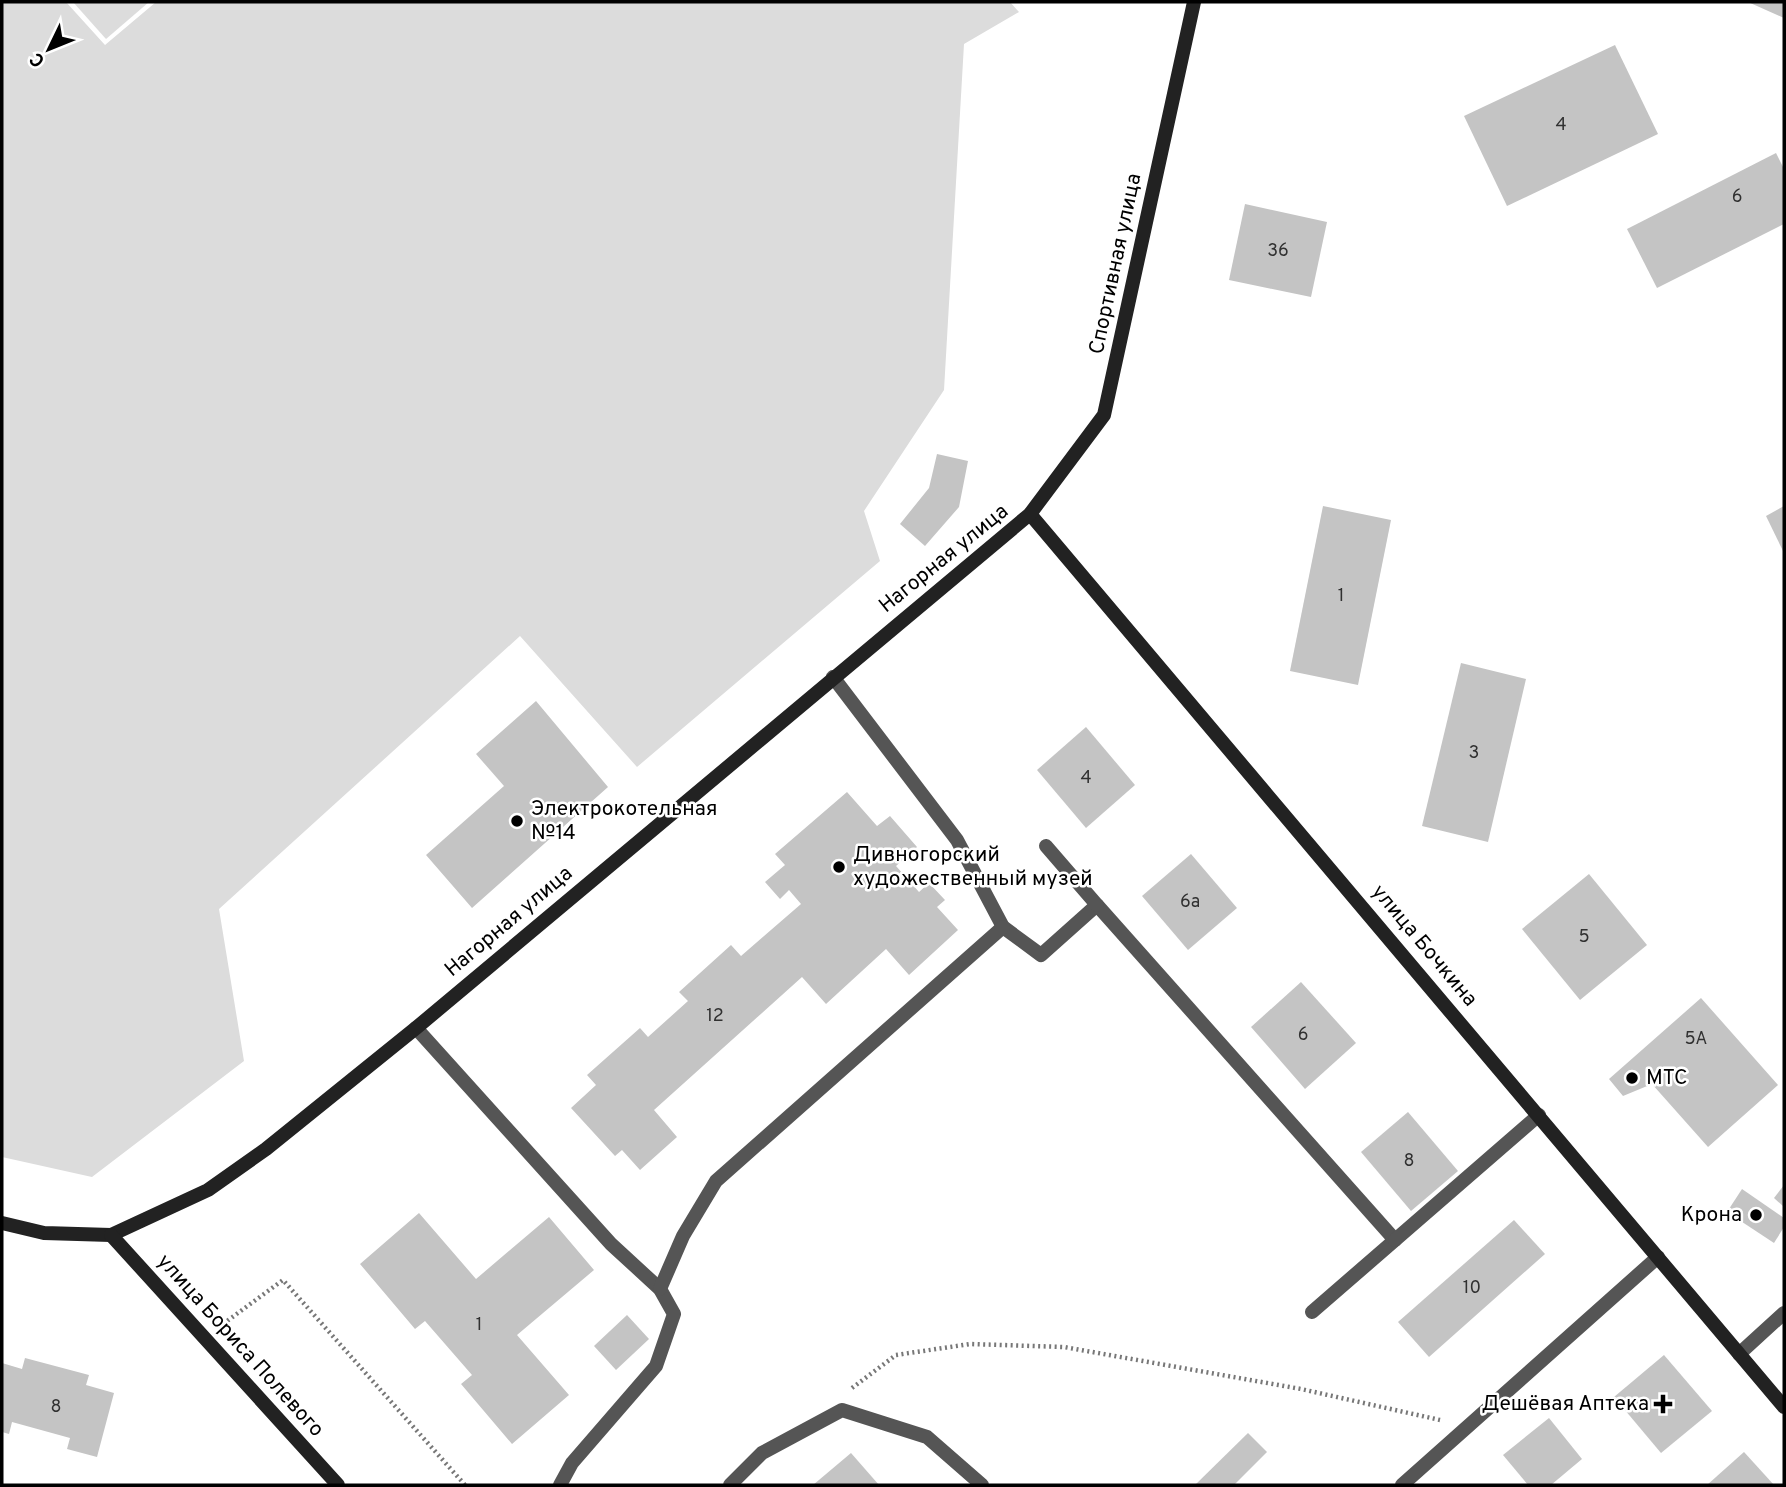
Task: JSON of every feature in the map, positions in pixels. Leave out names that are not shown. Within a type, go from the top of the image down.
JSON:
[{"type":"main road","name":"Спортивная улица","points":[[1030,514],[1104,415],[1194,2]]},
{"type":"main road","name":"Нагорная улица","points":[[2,1223],[44,1233],[111,1235],[208,1190],[266,1149],[416,1028],[1030,514]]},
{"type":"main road","name":"улица Бочкина","points":[[1030,514],[1784,1407]]},
{"type":"main road","name":"улица Бориса Полевого","points":[[111,1235],[338,1485]]},
{"type":"street","points":[[833,677],[957,840],[1003,927],[1041,955],[1097,905]]},
{"type":"street","points":[[1046,846],[1395,1240]]},
{"type":"street","points":[[660,1289],[683,1236],[716,1181],[1003,927]]},
{"type":"street","points":[[416,1028],[611,1244],[660,1289],[674,1314],[656,1366],[572,1463],[560,1485]]},
{"type":"street","points":[[1312,1312],[1539,1115]]},
{"type":"street","points":[[1402,1485],[1658,1257]]},
{"type":"street","points":[[1739,1354],[1784,1313]]},
{"type":"street","points":[[730,1485],[762,1453],[842,1410],[927,1437],[982,1485]]},
{"type":"path","points":[[205,1338],[283,1280],[465,1485]]},
{"type":"path","points":[[825,1419],[858,1382],[896,1355],[970,1344],[1064,1348],[1301,1389],[1468,1426]]},
{"type":"shaded area","points":[[2,2],[66,2],[105,45],[156,2],[1010,2],[1019,12],[964,44],[944,390],[864,511],[880,561],[637,767],[520,636],[219,909],[244,1061],[92,1177],[2,1157]]},
{"type":"shaded area","points":[[73,2],[149,2],[106,39]]},
{"type":"building","points":[[1748,2],[1784,2],[1784,18]]},
{"type":"building","points":[[1615,45],[1658,134],[1507,206],[1464,116]]},
{"type":"building","points":[[1776,153],[1784,169],[1784,224],[1657,288],[1627,229]]},
{"type":"building","points":[[1245,204],[1327,222],[1311,297],[1229,280]]},
{"type":"building","points":[[937,454],[968,461],[959,507],[925,546],[900,524],[929,488]]},
{"type":"building","points":[[1323,506],[1391,520],[1358,685],[1290,671]]},
{"type":"building","points":[[1784,506],[1784,553],[1766,516]]},
{"type":"building","points":[[1461,663],[1526,679],[1488,842],[1422,826]]},
{"type":"building","name":"Электрокотельная №14","points":[[536,701],[608,787],[472,908],[426,855],[504,786],[476,754]]},
{"type":"building","points":[[1086,727],[1135,785],[1086,828],[1037,770]]},
{"type":"building","points":[[847,792],[877,826],[890,816],[917,847],[896,866],[919,892],[929,883],[945,900],[937,907],[958,930],[909,975],[886,949],[826,1004],[802,977],[654,1110],[677,1137],[640,1170],[622,1150],[615,1156],[571,1108],[596,1085],[587,1075],[640,1028],[648,1037],[688,1001],[679,992],[731,945],[741,956],[801,904],[789,890],[780,899],[765,882],[785,865],[775,854]]},
{"type":"building","points":[[1191,854],[1237,908],[1188,950],[1142,896]]},
{"type":"building","points":[[1589,874],[1647,945],[1580,1000],[1522,929]]},
{"type":"building","points":[[1301,982],[1356,1043],[1305,1089],[1251,1027]]},
{"type":"building","points":[[1701,998],[1778,1085],[1708,1147],[1652,1084],[1623,1096],[1609,1079]]},
{"type":"building","points":[[1408,1112],[1458,1171],[1411,1211],[1361,1152]]},
{"type":"building","points":[[1784,1185],[1784,1207],[1774,1198]]},
{"type":"building","name":"Крона","points":[[1742,1189],[1784,1218],[1784,1227],[1774,1243],[1727,1212]]},
{"type":"building","points":[[419,1213],[476,1279],[549,1217],[594,1270],[517,1335],[569,1395],[512,1444],[461,1384],[472,1375],[425,1321],[415,1329],[360,1264]]},
{"type":"building","points":[[1514,1220],[1545,1254],[1429,1357],[1398,1322]]},
{"type":"building","points":[[627,1315],[649,1339],[616,1370],[594,1346]]},
{"type":"building","name":"Дешёвая Аптека","points":[[1664,1355],[1712,1411],[1661,1453],[1614,1397]]},
{"type":"building","points":[[25,1358],[89,1375],[86,1385],[114,1393],[97,1457],[67,1449],[70,1438],[12,1422],[9,1434],[2,1432],[2,1363],[22,1369]]},
{"type":"building","points":[[1549,1418],[1582,1459],[1551,1485],[1528,1485],[1503,1455]]},
{"type":"building","points":[[1248,1433],[1267,1452],[1234,1485],[1195,1485]]},
{"type":"building","points":[[1744,1452],[1774,1485],[1707,1485]]},
{"type":"building","points":[[851,1453],[879,1485],[813,1485]]},
{"type":"place","name":"Электрокотельная №14","points":[[517,821]]},
{"type":"place","name":"Дивногорский художественный музей","points":[[839,867]]},
{"type":"place","name":"МТС","points":[[1632,1078]]},
{"type":"place","name":"Крона","points":[[1756,1215]]},
{"type":"place","name":"Дешёвая Аптека","points":[[1663,1404]]}]
